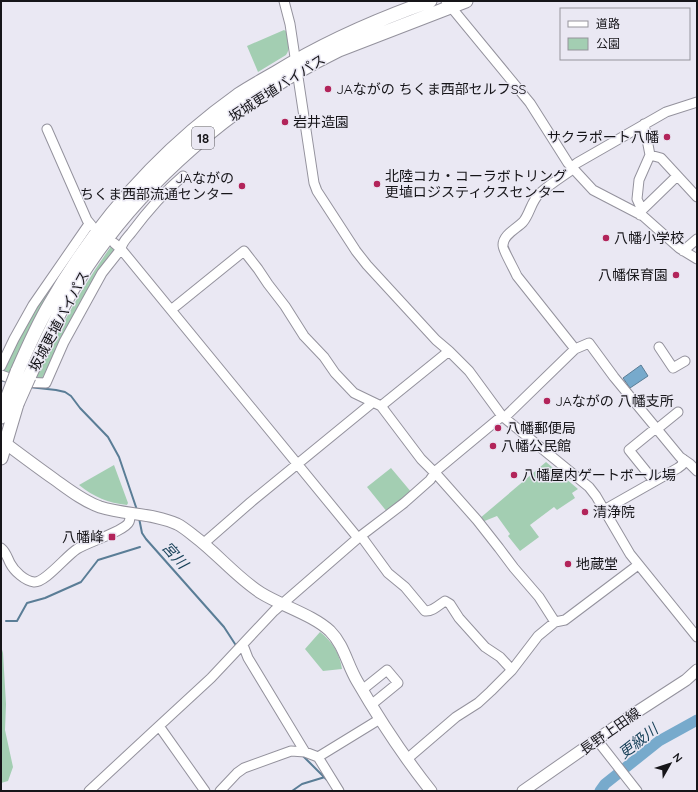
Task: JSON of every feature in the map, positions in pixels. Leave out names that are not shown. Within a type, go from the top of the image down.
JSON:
[{"type":"highway","name":"坂城更埴バイパス","points":[[1,458],[11,403],[23,374],[49,333],[77,281],[109,236],[146,192],[209,133],[296,66],[310,52],[369,24],[430,1]]},
{"type":"highway","name":"坂城更埴バイパス","points":[[296,66],[339,50],[449,4],[466,1]]},
{"type":"highway","name":"坂城更埴バイパス","points":[[1,417],[11,403]]},
{"type":"main road","points":[[3,441],[84,499],[99,506],[150,516],[177,524],[204,543],[247,583],[282,604],[313,619],[329,630],[342,647],[351,672],[380,720],[432,791]]},
{"type":"main road","name":"長野上田線","points":[[523,791],[686,680],[697,670]]},
{"type":"street","points":[[284,1],[290,24],[313,179],[317,191],[356,252],[436,340],[469,372],[503,417],[589,487],[596,496],[618,536],[638,565],[670,602],[697,637]]},
{"type":"street","points":[[449,4],[530,103],[572,168],[593,190],[641,213],[683,251],[697,259]]},
{"type":"street","points":[[575,349],[517,276],[503,249],[502,244],[509,234],[524,221],[538,194],[572,168],[666,112],[697,102]]},
{"type":"street","points":[[641,213],[637,199],[639,180],[650,155],[644,124]]},
{"type":"street","points":[[1,366],[33,305],[91,225],[47,129]]},
{"type":"street","points":[[650,155],[661,158],[697,197]]},
{"type":"street","points":[[1,375],[8,378],[36,383],[46,383],[64,342],[118,246],[122,244],[141,220],[183,176]]},
{"type":"street","points":[[641,213],[678,176]]},
{"type":"street","points":[[683,251],[697,239]]},
{"type":"street","points":[[118,246],[388,572],[405,587],[425,611],[428,612],[445,601],[450,604],[459,618],[485,647],[500,657],[512,670]]},
{"type":"street","points":[[171,310],[244,251],[285,306],[304,336],[324,357],[335,373],[354,393],[372,403],[381,406],[418,454],[495,542],[514,568],[539,597],[555,622]]},
{"type":"street","points":[[89,791],[211,678],[282,604],[360,537],[399,507],[436,473],[437,470],[503,417],[575,349],[589,343],[614,377],[656,428],[683,459],[697,471]]},
{"type":"street","points":[[659,347],[673,368],[685,361]]},
{"type":"street","points":[[381,406],[449,351]]},
{"type":"street","points":[[204,543],[372,403]]},
{"type":"street","points":[[654,481],[629,450],[678,412]]},
{"type":"street","points":[[604,510],[678,468],[682,465],[683,459]]},
{"type":"street","points":[[1,548],[4,550],[11,565],[17,572],[24,578],[34,582],[47,577],[64,559],[77,549],[96,539],[122,529],[130,522],[135,514]]},
{"type":"street","points":[[407,758],[456,717],[478,703],[491,691],[512,670],[538,636],[555,622],[565,620],[638,565]]},
{"type":"street","points":[[240,648],[248,658],[302,752]]},
{"type":"street","points":[[362,690],[387,670],[398,683],[371,705]]},
{"type":"street","points":[[318,757],[380,720]]},
{"type":"street","points":[[159,726],[205,791]]},
{"type":"street","points":[[597,740],[637,791]]},
{"type":"street","points":[[220,791],[237,773],[244,768],[291,751],[302,752],[318,757],[339,791]]},
{"type":"green space","points":[[284,30],[287,32],[289,44],[286,55],[258,72],[247,46]]},
{"type":"green space","points":[[89,230],[91,230],[56,282],[26,336],[9,375],[4,373],[2,370],[36,306]]},
{"type":"green space","points":[[112,245],[114,251],[91,286],[42,378],[35,380],[70,311]]},
{"type":"green space","points":[[546,462],[578,489],[572,493],[575,498],[557,510],[554,507],[530,525],[539,537],[520,551],[508,536],[510,534],[497,516],[482,522],[479,519]]},
{"type":"green space","points":[[114,465],[128,503],[127,505],[102,499],[79,485]]},
{"type":"green space","points":[[391,468],[412,493],[388,513],[367,487]]},
{"type":"green space","points":[[320,632],[335,648],[342,669],[323,671],[305,649]]},
{"type":"green space","points":[[1,646],[3,653],[6,704],[5,730],[13,767],[8,781],[1,783]]},
{"type":"water","points":[[641,365],[648,376],[630,388],[623,378]]},
{"type":"waterway","name":"宮川","points":[[1,380],[7,382]]},
{"type":"waterway","name":"宮川","points":[[29,387],[65,392],[71,396],[80,408],[108,437],[119,457],[137,510]]},
{"type":"waterway","name":"宮川","points":[[139,518],[142,533],[146,539],[224,627],[237,647]]},
{"type":"waterway","points":[[6,621],[17,621],[27,603],[45,598],[81,582],[98,560],[140,547]]},
{"type":"waterway","name":"更級川","points":[[600,791],[605,784],[659,741],[697,720]]},
{"type":"waterway","name":"宮川","points":[[302,755],[327,780]]},
{"type":"waterway","name":"更級川","points":[[292,791],[302,784],[325,777]]},
{"type":"place","name":"JAながの ちくま西部セルフSS","points":[[328,89]]},
{"type":"place","name":"岩井造園","points":[[285,122]]},
{"type":"place","name":"サクラポート八幡","points":[[667,137]]},
{"type":"place","name":"北陸コカ・コーラボトリング 更埴ロジスティクスセンター","points":[[377,184]]},
{"type":"place","name":"JAながの ちくま西部流通センター","points":[[242,186]]},
{"type":"place","name":"八幡小学校","points":[[606,238]]},
{"type":"place","name":"八幡保育園","points":[[676,275]]},
{"type":"place","name":"JAながの 八幡支所","points":[[547,401]]},
{"type":"place","name":"八幡郵便局","points":[[498,428]]},
{"type":"place","name":"八幡公民館","points":[[493,446]]},
{"type":"place","name":"八幡屋内ゲートボール場","points":[[514,475]]},
{"type":"place","name":"清浄院","points":[[585,512]]},
{"type":"place","name":"八幡峰","points":[[112,537]]},
{"type":"place","name":"地蔵堂","points":[[568,564]]}]
